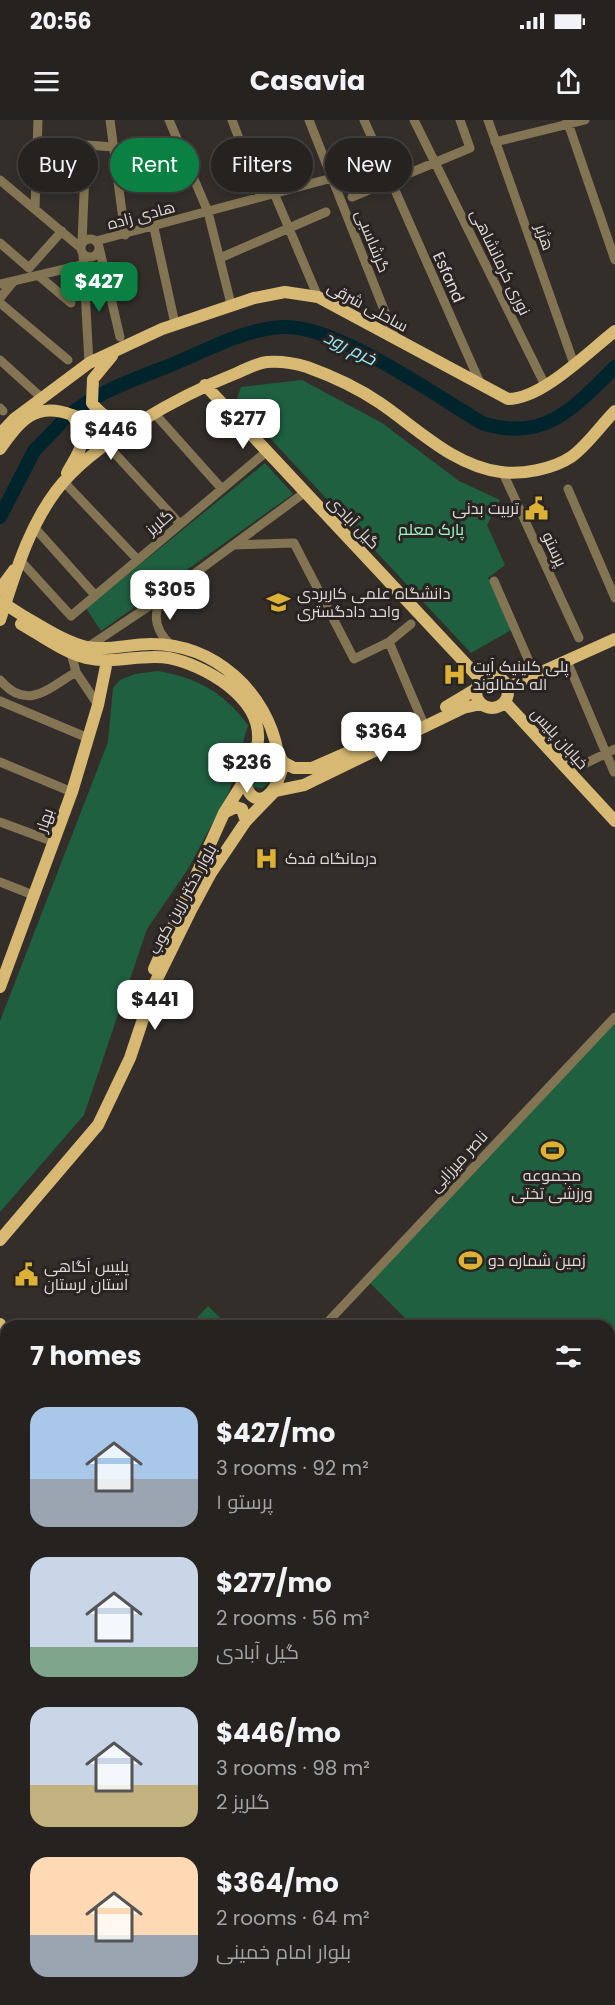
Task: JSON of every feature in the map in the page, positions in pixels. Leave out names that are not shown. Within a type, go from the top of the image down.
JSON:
[{"type":"main road","name":"ساحلی شرقی","points":[[0,434],[14,419],[43,404],[116,352],[175,324],[231,304],[285,292],[318,297],[508,399],[519,399],[545,385],[615,331]]},
{"type":"main road","points":[[0,620],[17,565],[34,526],[64,482],[107,445],[155,414],[205,386],[265,362],[286,362],[306,367],[351,386],[378,402],[458,459],[503,473],[525,472],[571,457],[615,411]]},
{"type":"main road","points":[[93,368],[92,403],[105,417],[120,422]]},
{"type":"main road","name":"گیل آبادی","points":[[205,386],[479,685]]},
{"type":"main road","points":[[0,449],[22,420],[43,404],[92,422],[144,421]]},
{"type":"main road","points":[[64,482],[67,471],[79,455],[83,437],[72,415]]},
{"type":"main road","points":[[0,589],[17,565]]},
{"type":"main road","points":[[0,601],[71,653],[107,661],[152,657],[169,658],[192,665],[213,676],[236,693],[252,716],[258,741],[244,781],[247,791],[256,798],[266,798],[274,792],[304,785],[463,708],[481,704],[491,709],[505,702],[508,687]]},
{"type":"main road","points":[[0,611],[88,647],[152,644],[172,646],[211,660],[242,681],[255,695],[270,723],[281,758],[274,792]]},
{"type":"main road","points":[[508,687],[615,639]]},
{"type":"main road","name":"بهار","points":[[1,980],[72,792],[98,705],[107,661]]},
{"type":"main road","points":[[252,757],[264,748],[294,768],[312,768],[422,720],[496,676],[508,687]]},
{"type":"main road","points":[[479,685],[481,704]]},
{"type":"main road","name":"خیابان پلیس","points":[[505,702],[615,821]]},
{"type":"main road","name":"بلوار دکتر زرین کوب","points":[[0,1229],[92,1123],[128,1042],[165,941],[224,813],[244,781]]},
{"type":"main road","name":"بلوار دکتر زرین کوب","points":[[0,1240],[98,1125],[130,1058],[155,983],[211,873],[246,821],[274,792]]},
{"type":"main road","points":[[224,813],[236,807],[242,808],[246,821]]},
{"type":"street","points":[[35,208],[38,120]]},
{"type":"street","points":[[110,120],[113,138]]},
{"type":"street","points":[[169,120],[207,212],[231,304]]},
{"type":"street","points":[[232,120],[261,197]]},
{"type":"street","name":"گرشاسبی","points":[[309,120],[325,160]]},
{"type":"street","name":"Esfand","points":[[364,120],[372,138]]},
{"type":"street","name":"نوری کرمانشاهی","points":[[414,120],[545,385]]},
{"type":"street","points":[[412,173],[470,148],[460,120]]},
{"type":"street","name":"هژبر","points":[[488,120],[574,364]]},
{"type":"street","points":[[495,142],[568,121],[585,120]]},
{"type":"street","points":[[568,121],[615,260]]},
{"type":"street","points":[[93,368],[81,264],[86,145],[110,147]]},
{"type":"street","points":[[0,171],[2,180],[93,257],[98,244]]},
{"type":"street","name":"هادی زاده","points":[[98,244],[325,180]]},
{"type":"street","points":[[120,192],[125,235]]},
{"type":"street","name":"گرشاسبی","points":[[338,192],[396,340]]},
{"type":"street","points":[[352,197],[364,192]]},
{"type":"street","name":"Esfand","points":[[397,192],[481,385]]},
{"type":"street","points":[[274,193],[318,297]]},
{"type":"street","points":[[220,258],[326,212]]},
{"type":"street","points":[[154,228],[175,324]]},
{"type":"street","points":[[0,243],[29,268],[62,231]]},
{"type":"street","points":[[82,248],[89,239],[98,244],[120,337]]},
{"type":"street","points":[[0,284],[81,264]]},
{"type":"street","points":[[39,276],[70,303]]},
{"type":"street","points":[[0,298],[15,281]]},
{"type":"street","points":[[0,303],[68,360]]},
{"type":"street","points":[[0,360],[43,404]]},
{"type":"street","points":[[155,414],[222,489]]},
{"type":"street","points":[[107,445],[180,524]]},
{"type":"street","name":"گلریز","points":[[17,565],[70,616],[266,452]]},
{"type":"street","name":"پرستو","points":[[503,473],[579,638]]},
{"type":"street","points":[[64,482],[137,560]]},
{"type":"street","points":[[568,489],[615,598]]},
{"type":"street","points":[[88,647],[164,596],[304,494]]},
{"type":"street","points":[[34,526],[94,594]]},
{"type":"street","points":[[233,545],[294,543],[354,659],[389,642],[411,624]]},
{"type":"street","points":[[494,581],[535,675]]},
{"type":"street","points":[[164,596],[157,607],[156,622],[165,639],[172,646]]},
{"type":"street","points":[[389,642],[422,720]]},
{"type":"street","points":[[71,653],[76,672],[98,705]]},
{"type":"street","points":[[567,661],[610,751],[614,772]]},
{"type":"street","points":[[0,681],[8,690],[23,697],[41,694],[76,672]]},
{"type":"street","points":[[0,701],[88,738]]},
{"type":"street","points":[[574,769],[610,751]]},
{"type":"street","points":[[0,762],[72,792]]},
{"type":"street","points":[[0,822],[54,842]]},
{"type":"street","points":[[0,882],[33,895]]},
{"type":"street","name":"ناصر میرزایی","points":[[330,1320],[615,1017]]},
{"type":"green space","name":"پارک معلم","points":[[302,380],[382,423],[459,481],[500,500],[487,525],[505,565],[488,578],[513,629],[471,653],[236,402],[241,387]]},
{"type":"green space","points":[[265,463],[293,494],[101,631],[86,608]]},
{"type":"green space","points":[[158,671],[197,682],[209,688],[239,713],[248,725],[229,792],[188,869],[147,929],[84,1115],[0,1212],[0,1021],[108,742],[113,688],[120,680],[135,674]]},
{"type":"green space","points":[[270,753],[274,763],[274,772],[270,780],[263,788],[252,787],[249,782],[261,754]]},
{"type":"green space","name":"مجموعه ورزشی تختی","points":[[615,1022],[615,1320],[407,1320],[365,1278]]},
{"type":"green space","points":[[208,1306],[222,1320],[195,1320]]},
{"type":"waterway","name":"خرم رود","points":[[66,418],[103,393],[130,381],[240,336],[283,327],[305,329],[356,349],[384,363],[482,423],[504,428],[541,425],[556,418],[586,396],[615,367]]},
{"type":"waterway","name":"خرم رود","points":[[0,517],[34,451],[60,424]]},
{"type":"place","name":"تربیت بدنی","points":[[537,508]]},
{"type":"place","name":"دانشگاه علمی کاربردی واحد دادگستری","points":[[279,602]]},
{"type":"place","name":"پلی کلینیک آیت اله کمالوند","points":[[455,675]]},
{"type":"place","name":"درمانگاه فدک","points":[[267,858]]},
{"type":"place","name":"مجموعه ورزشی تختی","points":[[552,1150]]},
{"type":"place","name":"زمین شماره دو","points":[[470,1260]]},
{"type":"place","name":"پلیس آگاهی استان لرستان","points":[[26,1275]]}]
